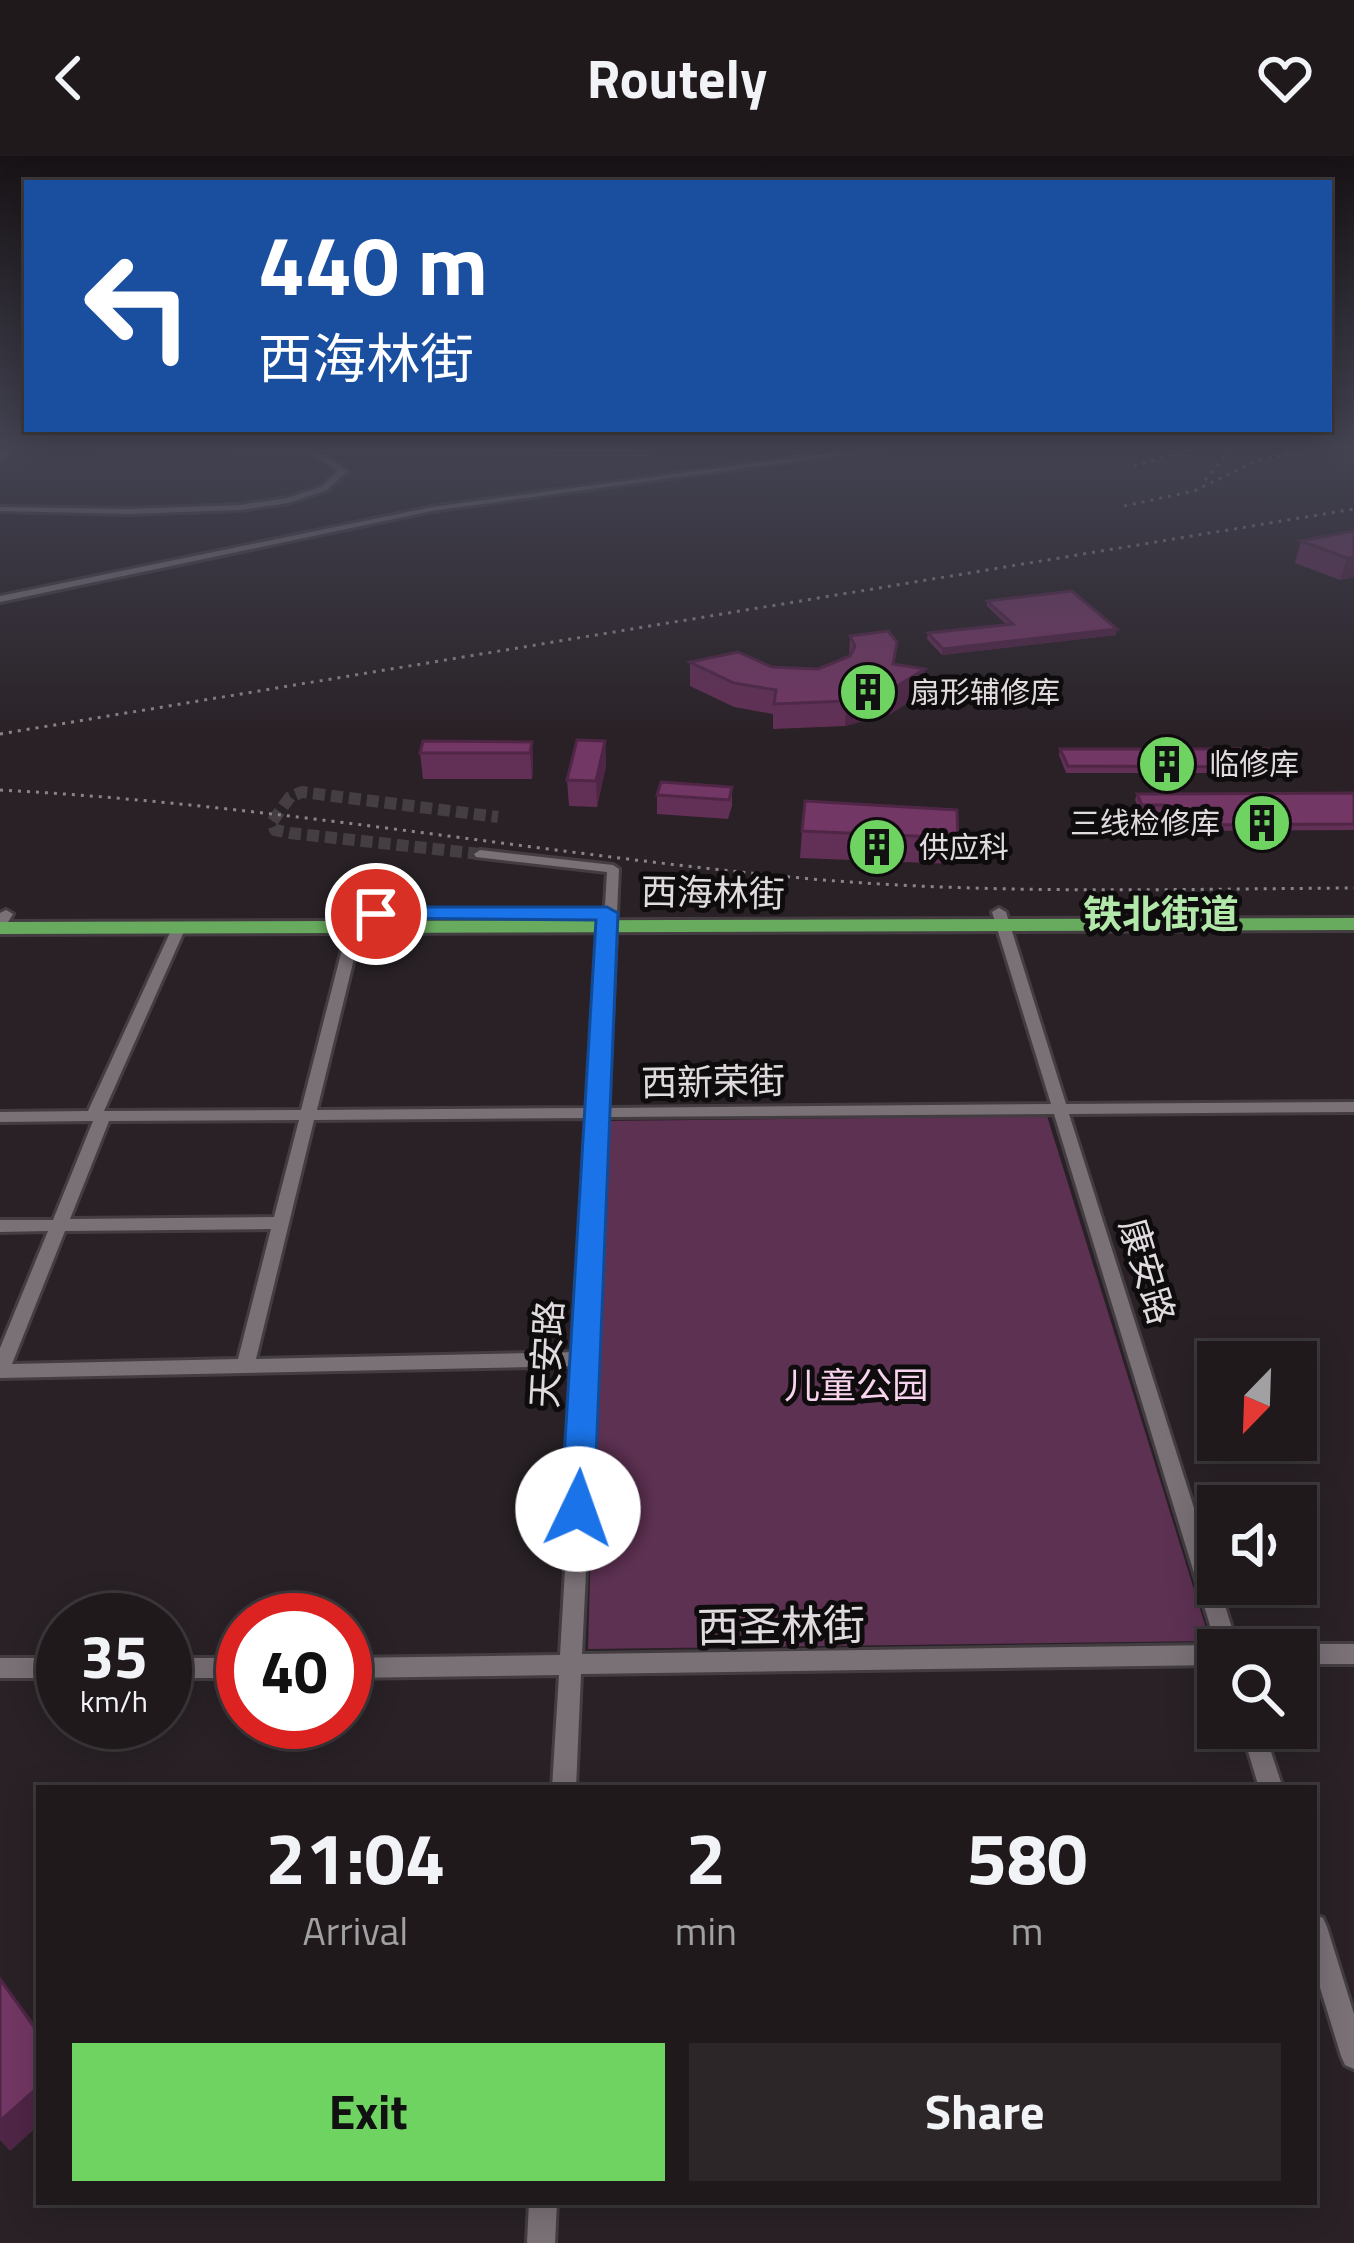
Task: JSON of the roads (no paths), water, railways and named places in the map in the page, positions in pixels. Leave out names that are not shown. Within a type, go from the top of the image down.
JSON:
[{"type":"highway","name":"西海林街","points":[[1001,919],[1354,911]]},
{"type":"highway","name":"西海林街","points":[[1,920],[355,926],[607,919]]},
{"type":"highway","name":"西海林街","points":[[1,920],[1001,919],[1354,924]]},
{"type":"street","points":[[0,599],[277,541]]},
{"type":"street","name":"天安路","points":[[481,854],[613,869],[564,1785]]},
{"type":"street","name":"康安路","points":[[1001,919],[1221,1629]]},
{"type":"street","points":[[179,926],[98,1116],[0,1371],[585,1359]]},
{"type":"street","points":[[245,1366],[355,926]]},
{"type":"street","name":"西新荣街","points":[[0,1117],[1354,1107]]},
{"type":"street","points":[[0,1226],[282,1223]]},
{"type":"street","points":[[1317,1654],[1354,1654]]},
{"type":"street","name":"西圣林街","points":[[372,1668],[1197,1655]]},
{"type":"street","points":[[0,1668],[36,1668]]},
{"type":"street","points":[[1259,1749],[1270,1785]]},
{"type":"street","points":[[1317,1937],[1354,2056]]},
{"type":"street","points":[[541,2243],[543,2205]]},
{"type":"tunnel","points":[[480,854],[290,833],[275,830],[272,822],[290,797],[302,792],[498,817]]},
{"type":"railway","points":[[0,734],[1159,541]]},
{"type":"railway","points":[[0,790],[201,806],[701,868],[870,883],[1078,890],[1354,888]]},
{"type":"place","name":"扇形辅修库","points":[[868,692]]},
{"type":"place","name":"临修库","points":[[1167,764]]},
{"type":"place","name":"三线检修库","points":[[1262,823]]},
{"type":"place","name":"供应科","points":[[877,847]]},
{"type":"district","name":"铁北街道","points":[[1161,913]]},
{"type":"park label","name":"儿童公园","points":[[856,1384]]}]
